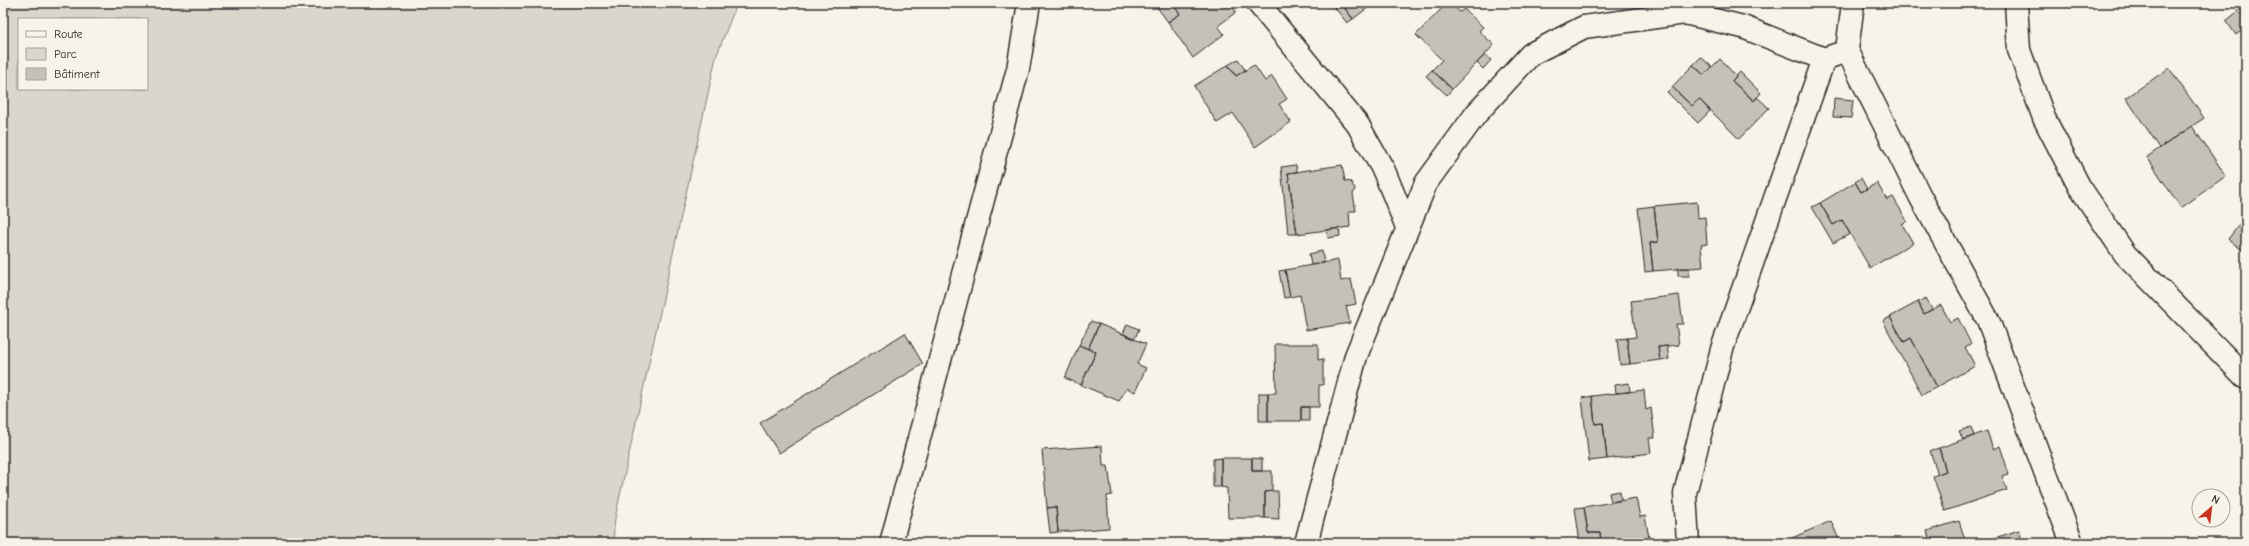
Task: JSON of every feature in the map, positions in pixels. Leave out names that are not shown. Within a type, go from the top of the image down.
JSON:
[{"type":"street","points":[[890,543],[1018,69],[1029,3]]},
{"type":"street","points":[[1258,3],[1358,125],[1384,171],[1407,227]]},
{"type":"street","points":[[1853,3],[1847,50],[1921,198],[1988,320],[2072,543]]},
{"type":"street","points":[[2016,3],[2019,50],[2044,118],[2079,186],[2125,254],[2246,378]]},
{"type":"street","points":[[1306,543],[1356,356],[1426,183],[1476,114],[1531,54],[1584,26],[1685,13],[1743,27],[1824,59],[1847,50]]},
{"type":"street","points":[[1688,543],[1685,493],[1722,349],[1824,59]]},
{"type":"green space","points":[[3,3],[737,3],[716,57],[615,518],[613,543],[297,543],[244,539],[238,543],[3,543]]},
{"type":"building","points":[[1154,3],[1172,3],[1180,14],[1168,22]]},
{"type":"building","points":[[1172,3],[1229,3],[1236,12],[1218,26],[1224,34],[1193,58],[1168,22],[1180,14]]},
{"type":"building","points":[[1331,3],[1341,3],[1353,19],[1347,23]]},
{"type":"building","points":[[1341,3],[1374,3],[1353,19]]},
{"type":"building","points":[[1447,3],[1450,3],[1460,12],[1464,9],[1483,27],[1479,31],[1494,45],[1452,89],[1432,70],[1442,60],[1416,35]]},
{"type":"building","points":[[2246,5],[2246,27],[2236,35],[2226,21]]},
{"type":"building","points":[[1485,55],[1491,60],[1483,69],[1477,63]]},
{"type":"building","points":[[1701,57],[1712,67],[1704,75],[1693,65]]},
{"type":"building","points":[[1238,59],[1245,70],[1236,76],[1228,65]]},
{"type":"building","points":[[1720,59],[1736,76],[1732,81],[1754,101],[1757,97],[1769,108],[1739,139],[1699,99],[1692,106],[1672,87],[1693,65],[1704,75]]},
{"type":"building","points":[[1228,65],[1236,76],[1254,65],[1265,81],[1272,76],[1287,99],[1279,104],[1291,122],[1255,147],[1233,113],[1217,123],[1194,86]]},
{"type":"building","points":[[2169,68],[2204,118],[2160,148],[2126,98]]},
{"type":"building","points":[[1432,70],[1452,89],[1447,95],[1426,76]]},
{"type":"building","points":[[1740,72],[1761,93],[1754,101],[1732,81]]},
{"type":"building","points":[[1672,87],[1692,106],[1699,99],[1710,111],[1698,123],[1667,92]]},
{"type":"building","points":[[1834,98],[1853,100],[1851,118],[1833,117]]},
{"type":"building","points":[[2192,126],[2226,176],[2181,208],[2147,157]]},
{"type":"building","points":[[1296,165],[1297,172],[1288,173],[1297,234],[1288,234],[1281,167]]},
{"type":"building","points":[[1342,165],[1345,181],[1351,182],[1355,189],[1353,194],[1356,211],[1349,211],[1350,227],[1297,234],[1288,173]]},
{"type":"building","points":[[1861,178],[1867,189],[1861,192],[1855,182]]},
{"type":"building","points":[[1855,182],[1861,192],[1877,183],[1887,200],[1893,197],[1907,221],[1902,224],[1913,243],[1870,268],[1842,220],[1833,225],[1820,203]]},
{"type":"building","points":[[1697,202],[1698,218],[1705,217],[1707,244],[1701,245],[1703,267],[1653,271],[1650,243],[1658,242],[1654,206]]},
{"type":"building","points":[[1820,203],[1833,225],[1842,220],[1850,234],[1833,243],[1812,207]]},
{"type":"building","points":[[1654,206],[1658,242],[1650,243],[1653,271],[1645,272],[1638,208]]},
{"type":"building","points":[[2246,216],[2246,253],[2228,239]]},
{"type":"building","points":[[1339,228],[1340,236],[1328,238],[1326,230]]},
{"type":"building","points":[[1322,251],[1324,263],[1311,265],[1309,254]]},
{"type":"building","points":[[1338,260],[1341,281],[1351,279],[1356,304],[1346,306],[1350,323],[1306,330],[1300,295],[1290,297],[1285,270]]},
{"type":"building","points":[[1678,268],[1689,268],[1689,276],[1678,276]]},
{"type":"building","points":[[1285,270],[1290,297],[1284,298],[1279,271]]},
{"type":"building","points":[[1679,295],[1683,324],[1676,324],[1679,345],[1658,347],[1660,360],[1630,364],[1627,338],[1636,337],[1631,301]]},
{"type":"building","points":[[1926,298],[1932,309],[1924,314],[1918,302]]},
{"type":"building","points":[[1918,302],[1924,314],[1941,305],[1950,322],[1958,318],[1971,344],[1965,347],[1975,366],[1937,387],[1911,338],[1904,342],[1890,317]]},
{"type":"building","points":[[1890,317],[1904,342],[1911,338],[1937,387],[1922,395],[1883,321]]},
{"type":"building","points":[[1091,321],[1099,324],[1088,349],[1079,345]]},
{"type":"building","points":[[1099,324],[1146,344],[1137,364],[1146,368],[1135,392],[1127,388],[1119,401],[1081,385],[1096,352],[1088,349]]},
{"type":"building","points":[[1127,324],[1139,329],[1135,338],[1123,334]]},
{"type":"building","points":[[905,333],[923,364],[779,453],[760,423]]},
{"type":"building","points":[[1627,338],[1630,364],[1620,365],[1617,339]]},
{"type":"building","points":[[1275,344],[1318,344],[1318,360],[1323,359],[1323,385],[1319,385],[1319,407],[1301,407],[1301,421],[1268,421],[1268,393],[1276,393]]},
{"type":"building","points":[[1079,345],[1096,352],[1081,385],[1065,378]]},
{"type":"building","points":[[1667,346],[1669,359],[1660,360],[1658,347]]},
{"type":"building","points":[[1629,383],[1630,392],[1616,393],[1615,385]]},
{"type":"building","points":[[1644,390],[1646,410],[1651,408],[1655,438],[1649,438],[1651,453],[1607,459],[1603,423],[1595,424],[1592,396]]},
{"type":"building","points":[[1259,393],[1268,393],[1268,421],[1259,421]]},
{"type":"building","points":[[1592,396],[1595,424],[1603,423],[1607,459],[1589,461],[1582,398]]},
{"type":"building","points":[[1301,407],[1309,407],[1309,421],[1301,421]]},
{"type":"building","points":[[1971,427],[1974,436],[1963,440],[1959,431]]},
{"type":"building","points":[[1987,431],[1993,449],[2000,446],[2009,474],[2002,476],[2007,490],[1945,511],[1933,476],[1946,471],[1939,448]]},
{"type":"building","points":[[1102,446],[1103,466],[1108,466],[1112,495],[1107,496],[1109,528],[1058,532],[1056,507],[1047,508],[1042,450]]},
{"type":"building","points":[[1939,448],[1946,471],[1938,474],[1930,451]]},
{"type":"building","points":[[1221,458],[1221,487],[1213,487],[1213,459]]},
{"type":"building","points":[[1221,458],[1252,458],[1252,471],[1272,471],[1272,491],[1265,492],[1265,518],[1228,518],[1227,488],[1221,487]]},
{"type":"building","points":[[1252,458],[1262,459],[1262,471],[1252,471]]},
{"type":"building","points":[[1278,491],[1279,519],[1265,518],[1265,492]]},
{"type":"building","points":[[1620,491],[1621,500],[1611,502],[1609,493]]},
{"type":"building","points":[[1636,498],[1640,517],[1645,516],[1650,543],[1601,543],[1600,533],[1588,533],[1584,507]]},
{"type":"building","points":[[1056,507],[1058,532],[1050,533],[1047,508]]},
{"type":"building","points":[[1584,507],[1588,533],[1600,533],[1601,543],[1580,543],[1575,508]]},
{"type":"building","points":[[1831,521],[1840,542],[1847,539],[1849,543],[1794,543],[1792,538]]},
{"type":"building","points":[[1959,521],[1965,540],[1954,543],[1944,543],[1943,540],[1930,543],[1927,531]]},
{"type":"building","points":[[2019,530],[2023,543],[1979,543]]},
{"type":"building","points":[[1792,538],[1794,543],[1781,543]]}]
